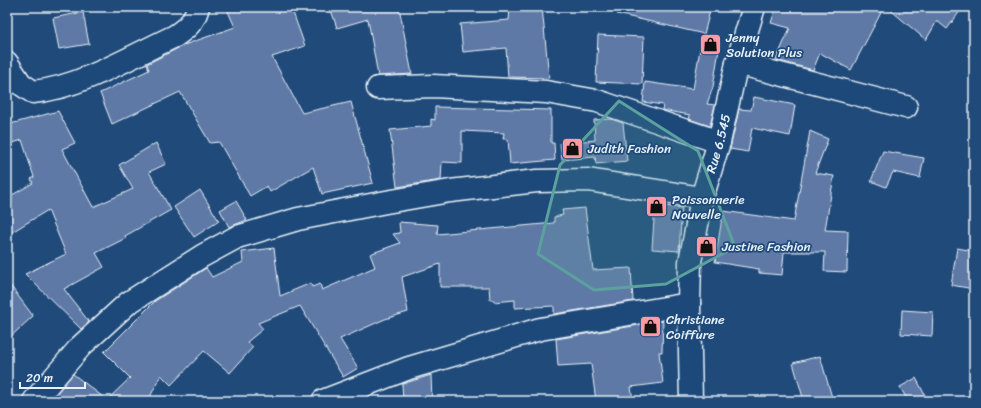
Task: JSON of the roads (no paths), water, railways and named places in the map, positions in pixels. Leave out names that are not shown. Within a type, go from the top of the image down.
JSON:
[{"type":"street","points":[[7,63],[21,84],[32,92],[50,91],[81,80],[175,36],[188,27],[195,18],[198,7]]},
{"type":"street","name":"Rue 6.545","points":[[691,401],[689,304],[690,262],[702,198],[719,142],[737,63],[754,7]]},
{"type":"street","points":[[737,63],[906,106]]},
{"type":"street","points":[[378,88],[433,86],[546,92],[597,101],[719,142]]},
{"type":"street","points":[[34,401],[81,346],[128,303],[202,256],[237,236],[298,219],[450,190],[536,181],[588,180],[702,198]]},
{"type":"street","points":[[323,401],[409,368],[540,329],[689,304]]},
{"type":"place","name":"Jenny Solution Plus","points":[[710,44]]},
{"type":"place","name":"Judith Fashion","points":[[573,148]]},
{"type":"place","name":"Poissonnerie Nouvelle","points":[[657,206]]},
{"type":"place","name":"Justine Fashion","points":[[707,246]]},
{"type":"place","name":"Christiane Coiffure","points":[[650,326]]}]
